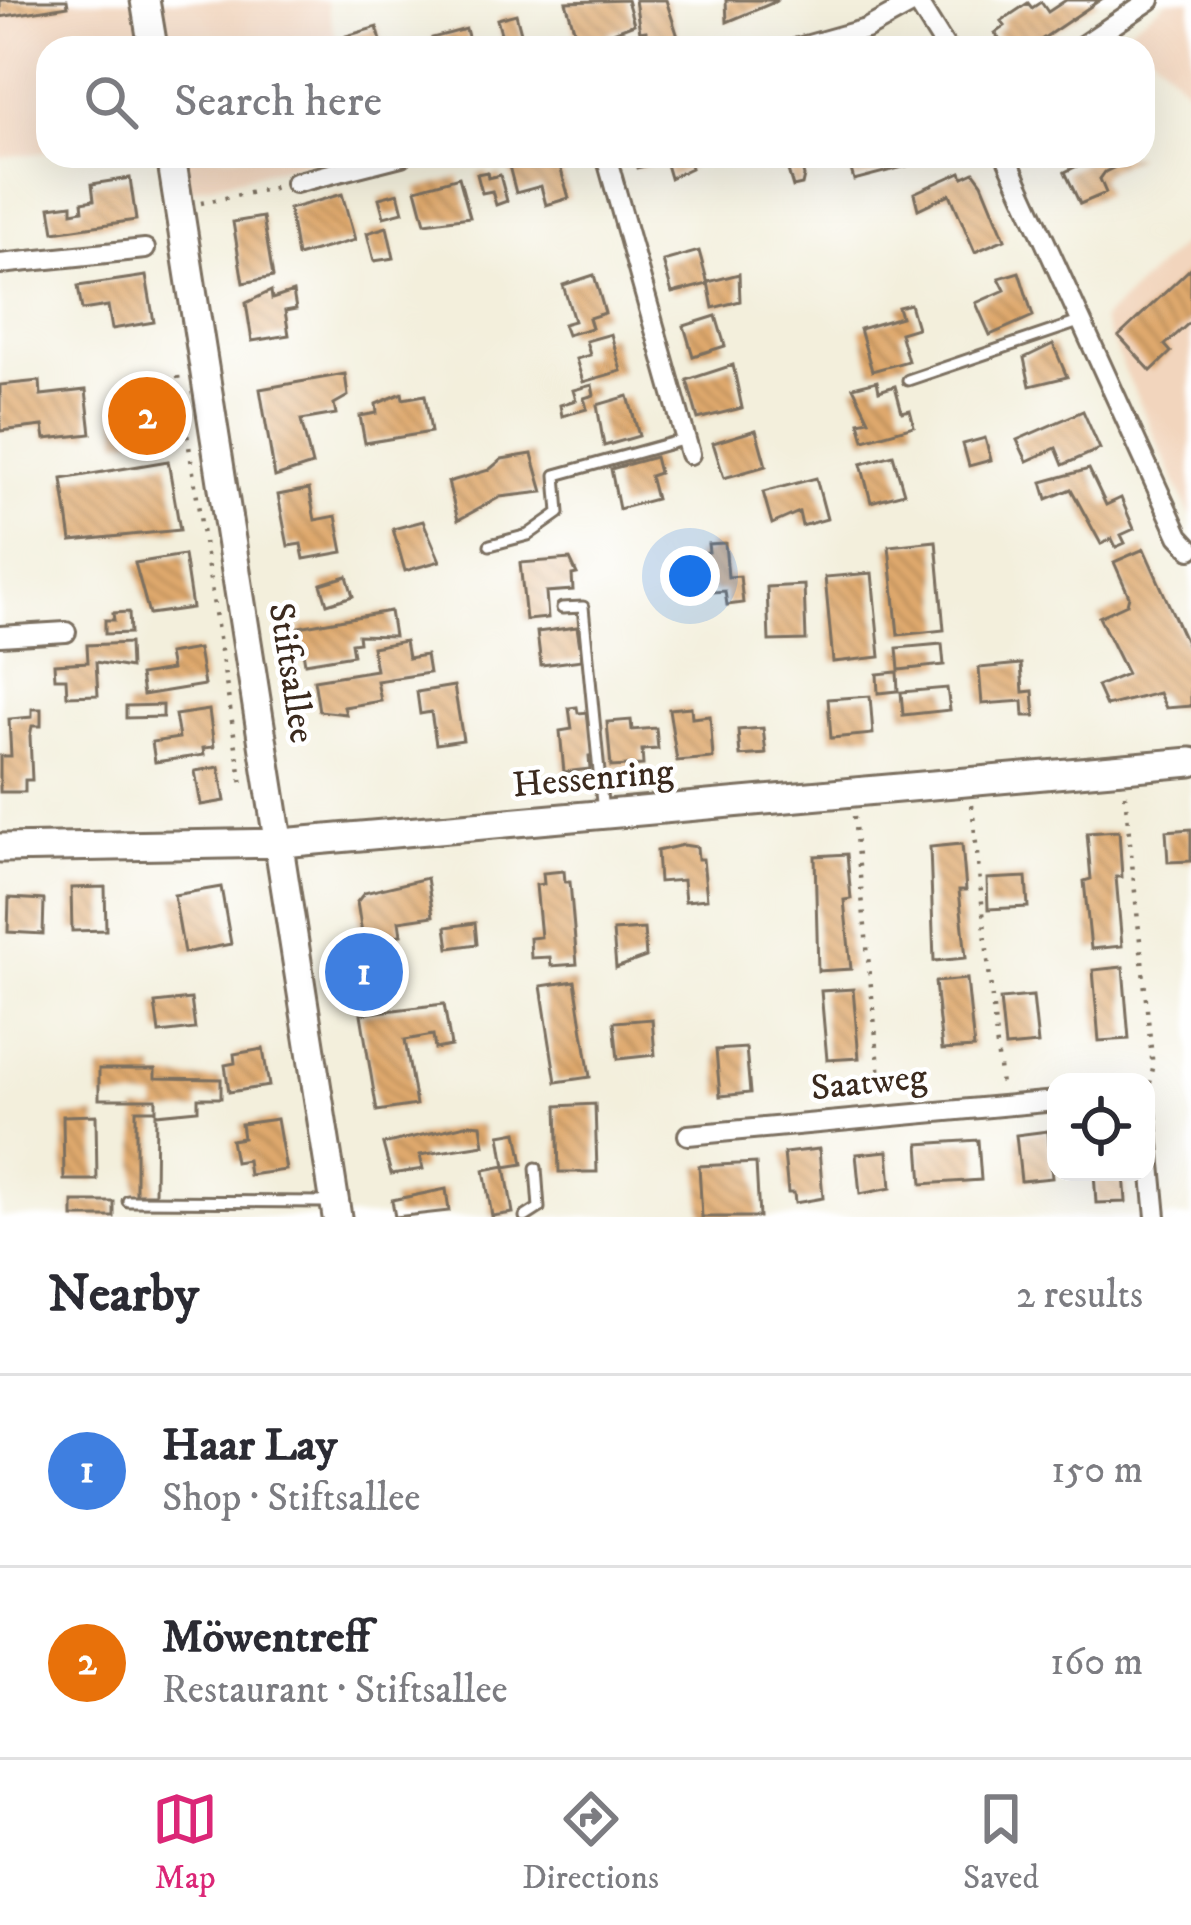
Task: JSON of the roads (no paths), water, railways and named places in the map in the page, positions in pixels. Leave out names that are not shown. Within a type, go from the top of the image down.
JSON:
[{"type":"street","points":[[145,0],[151,36]]},
{"type":"street","points":[[1097,36],[1150,0]]},
{"type":"street","points":[[841,36],[866,29],[917,1],[939,36]]},
{"type":"street","name":"Stiftsallee","points":[[173,168],[336,1210]]},
{"type":"street","points":[[295,183],[354,168]]},
{"type":"street","points":[[609,168],[688,446]]},
{"type":"street","points":[[1012,168],[1179,536],[1191,549]]},
{"type":"street","points":[[0,263],[145,249]]},
{"type":"street","points":[[0,636],[66,632]]},
{"type":"street","name":"Hessenring","points":[[0,848],[282,843],[1191,762]]},
{"type":"street","name":"Saatweg","points":[[688,1135],[1047,1101]]},
{"type":"street","points":[[1153,1181],[1156,1217]]},
{"type":"lane","points":[[908,380],[1082,321]]},
{"type":"lane","points":[[490,544],[528,536],[559,513],[556,476],[688,446]]},
{"type":"lane","points":[[562,608],[583,607],[603,814]]},
{"type":"lane","points":[[525,1217],[539,1208],[536,1168]]},
{"type":"lane","name":"Stiftsallee","points":[[128,1201],[336,1210]]},
{"type":"place","name":"Möwentreff","points":[[147,416]]},
{"type":"place","name":"Haar Lay","points":[[364,972]]}]
